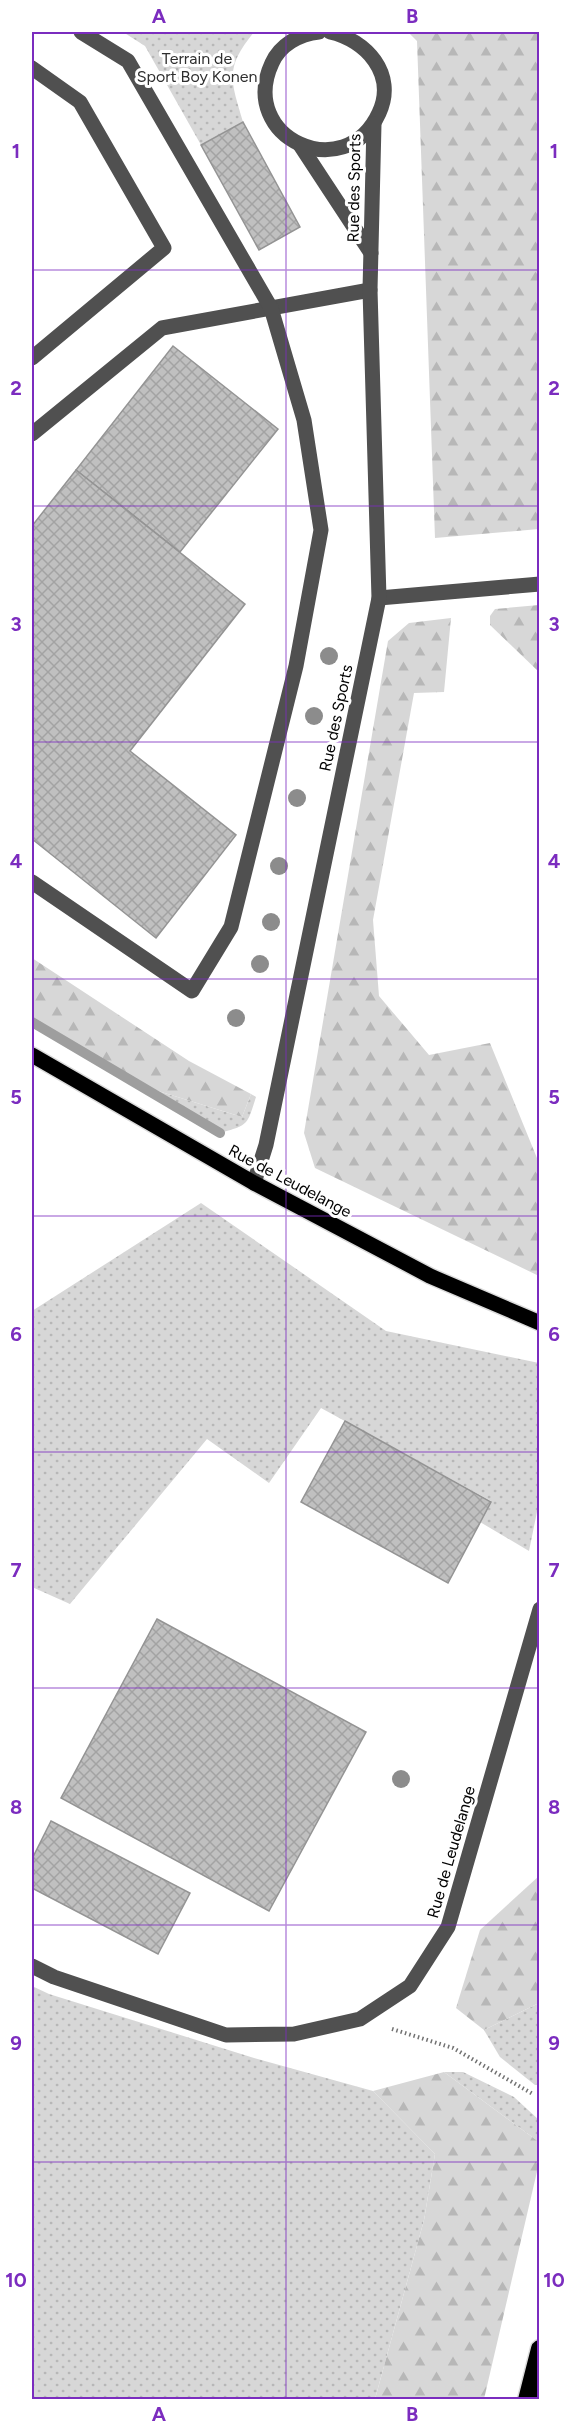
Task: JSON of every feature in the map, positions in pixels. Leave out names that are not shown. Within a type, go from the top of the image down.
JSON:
[{"type":"highway","points":[[527,2400],[540,2349]]},
{"type":"main road","name":"Rue de Leudelange","points":[[32,1055],[254,1183],[430,1276],[540,1323]]},
{"type":"street","points":[[32,882],[192,990],[231,927],[296,666],[321,530],[304,420],[271,308],[128,61],[81,32]]},
{"type":"street","name":"Rue des Sports","points":[[319,32],[309,33],[290,41],[275,57],[266,75],[264,97],[270,117],[282,134],[300,145],[322,150],[342,148],[359,139],[374,124],[381,109],[384,88],[379,67],[368,50],[346,35],[330,32]]},
{"type":"street","points":[[32,68],[80,102],[164,248],[32,358]]},
{"type":"street","name":"Rue des Sports","points":[[254,1183],[266,1144],[379,598],[370,290],[374,124]]},
{"type":"street","name":"Rue des Sports","points":[[300,145],[370,253]]},
{"type":"street","points":[[32,434],[162,328],[370,290]]},
{"type":"street","points":[[379,598],[540,584]]},
{"type":"street","name":"Rue de Leudelange","points":[[32,1966],[54,1977],[226,2035],[294,2034],[360,2019],[410,1986],[448,1927],[540,1609]]},
{"type":"path","points":[[360,2019],[453,2048],[533,2094]]},
{"type":"green space","name":"Terrain de Sport Boy Konen","points":[[123,32],[254,32],[244,45],[234,66],[233,85],[243,122],[201,145],[145,46]]},
{"type":"green space","points":[[408,32],[539,32],[539,529],[435,538],[417,41]]},
{"type":"green space","points":[[540,605],[539,672],[490,625],[490,616],[495,609]]},
{"type":"green space","points":[[451,618],[444,692],[414,693],[373,920],[379,996],[429,1055],[490,1043],[539,1163],[539,1276],[315,1168],[304,1133],[388,641],[409,623]]},
{"type":"green space","points":[[32,958],[189,1061],[251,1094],[242,1117],[142,1086],[32,1022]]},
{"type":"green space","points":[[32,1022],[142,1086],[242,1117],[251,1094],[256,1097],[251,1113],[242,1125],[220,1133]]},
{"type":"green space","points":[[201,1203],[386,1331],[539,1363],[539,1502],[529,1551],[480,1522],[491,1501],[321,1408],[269,1483],[207,1439],[70,1604],[32,1587],[32,1311]]},
{"type":"green space","points":[[539,1876],[539,2003],[484,2030],[456,2008],[480,1930]]},
{"type":"green space","points":[[32,1986],[49,1994],[254,2058],[373,2091],[435,2154],[424,2220],[375,2399],[32,2399]]},
{"type":"green space","points":[[539,2003],[539,2084],[535,2085],[500,2057],[484,2030]]},
{"type":"green space","points":[[444,2072],[463,2072],[514,2097],[539,2120],[539,2142]]},
{"type":"green space","points":[[444,2072],[539,2142],[539,2163],[484,2399],[375,2399],[424,2220],[435,2154],[373,2091]]},
{"type":"building","points":[[243,122],[300,227],[259,250],[201,145]]},
{"type":"building","points":[[173,346],[278,429],[180,552],[76,470]]},
{"type":"building","points":[[76,470],[245,604],[130,751],[236,835],[156,938],[32,839],[32,526]]},
{"type":"building","points":[[345,1421],[491,1502],[448,1583],[301,1502]]},
{"type":"building","points":[[157,1619],[366,1732],[269,1911],[61,1798]]},
{"type":"building","points":[[51,1821],[190,1893],[158,1954],[32,1888],[32,1859]]},
{"type":"waterway","points":[[32,1022],[220,1133]]}]
